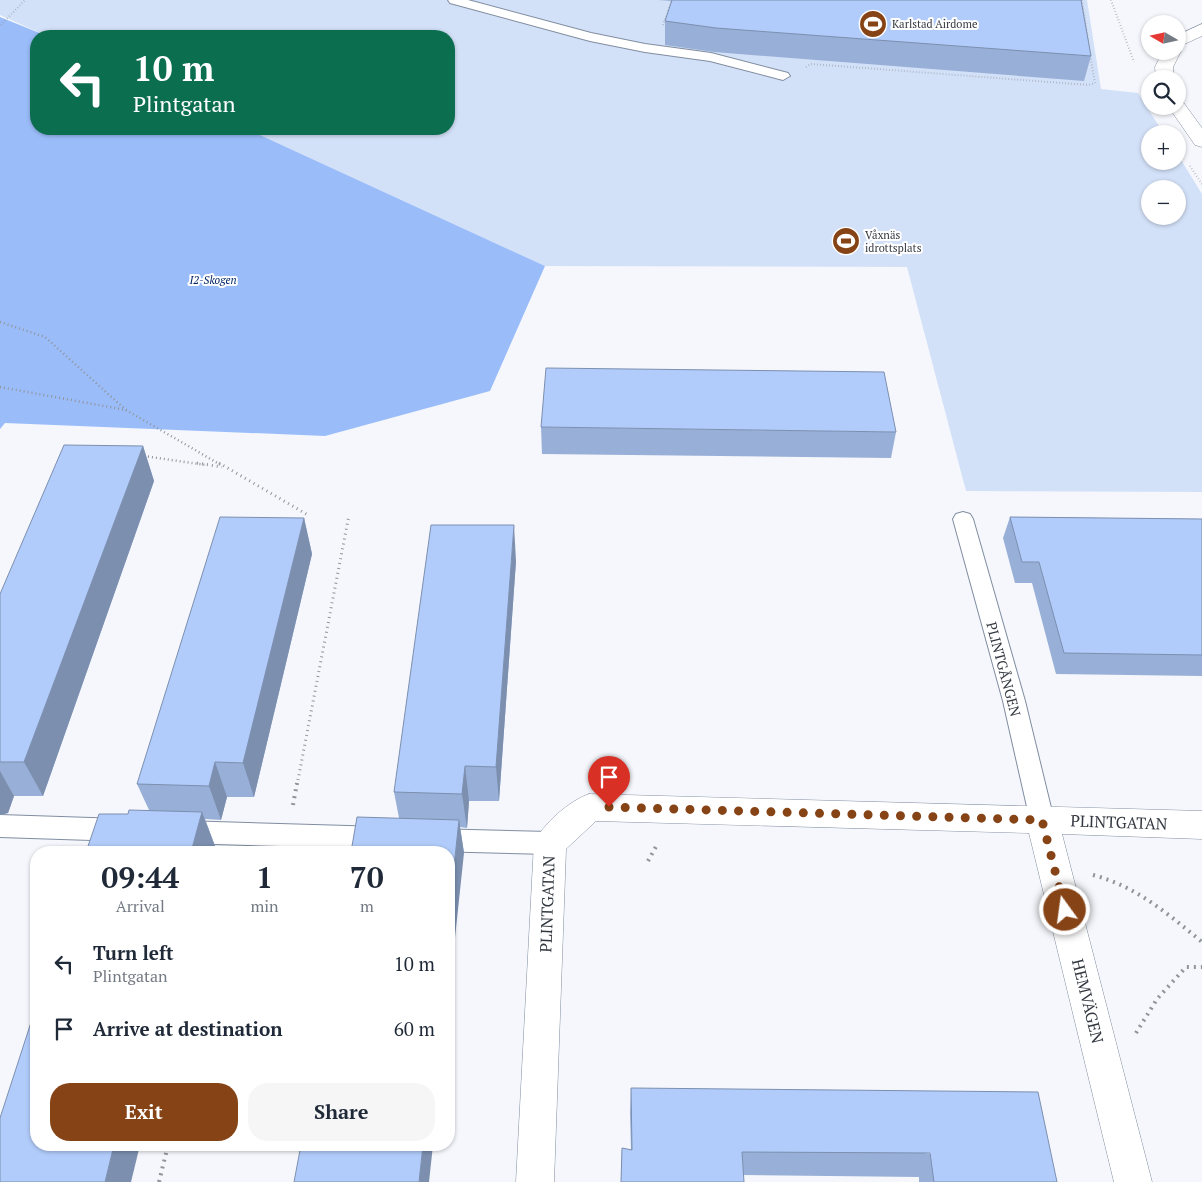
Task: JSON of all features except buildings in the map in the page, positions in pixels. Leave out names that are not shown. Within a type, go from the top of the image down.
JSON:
[{"type":"street","points":[[1186,38],[1202,30]]},
{"type":"street","points":[[1183,115],[1202,141]]},
{"type":"street","name":"PLINTGATAN","points":[[536,1182],[550,843],[589,807],[1202,825]]},
{"type":"street","name":"HEMVÄGEN","points":[[1042,820],[1133,1182]]},
{"type":"lane","points":[[454,0],[599,39],[711,57],[783,76]]},
{"type":"lane","name":"PLINTGÅNGEN","points":[[962,519],[1014,702],[1042,820]]},
{"type":"lane","points":[[0,826],[550,843]]},
{"type":"path","points":[[0,25],[25,0]]},
{"type":"path","points":[[783,76],[792,74],[811,64],[1092,85],[1095,83],[1082,0]]},
{"type":"path","points":[[1111,0],[1126,44],[1139,69]]},
{"type":"path","points":[[0,322],[45,337],[126,410],[308,515]]},
{"type":"path","points":[[0,387],[126,410]]},
{"type":"path","points":[[139,455],[225,467]]},
{"type":"path","points":[[287,835],[349,515]]},
{"type":"path","points":[[648,861],[658,842],[668,842]]},
{"type":"path","points":[[1055,873],[1085,873],[1107,877],[1131,888],[1202,942]]},
{"type":"path","points":[[1108,1078],[1157,998],[1186,967],[1202,966]]},
{"type":"path","points":[[159,1182],[167,1151]]},
{"type":"shaded area","name":"Våxnäs idrottsplats","points":[[0,0],[1087,0],[1101,89],[1138,93],[1141,98],[1141,115],[1152,115],[1158,125],[1141,125],[1141,170],[1186,170],[1186,168],[1202,194],[1202,492],[966,491],[907,267],[545,266],[260,135],[455,135],[455,30],[34,30],[0,15]]},
{"type":"green space","name":"I2-Skogen","points":[[0,17],[32,30],[30,30],[30,135],[260,135],[545,266],[490,391],[325,436],[5,423],[0,429]]},
{"type":"place","name":"Karlstad Airdome","points":[[873,24]]},
{"type":"place","name":"Våxnäs idrottsplats","points":[[846,241]]},
{"type":"route","points":[[609,807],[1042,820],[1065,910]]}]
